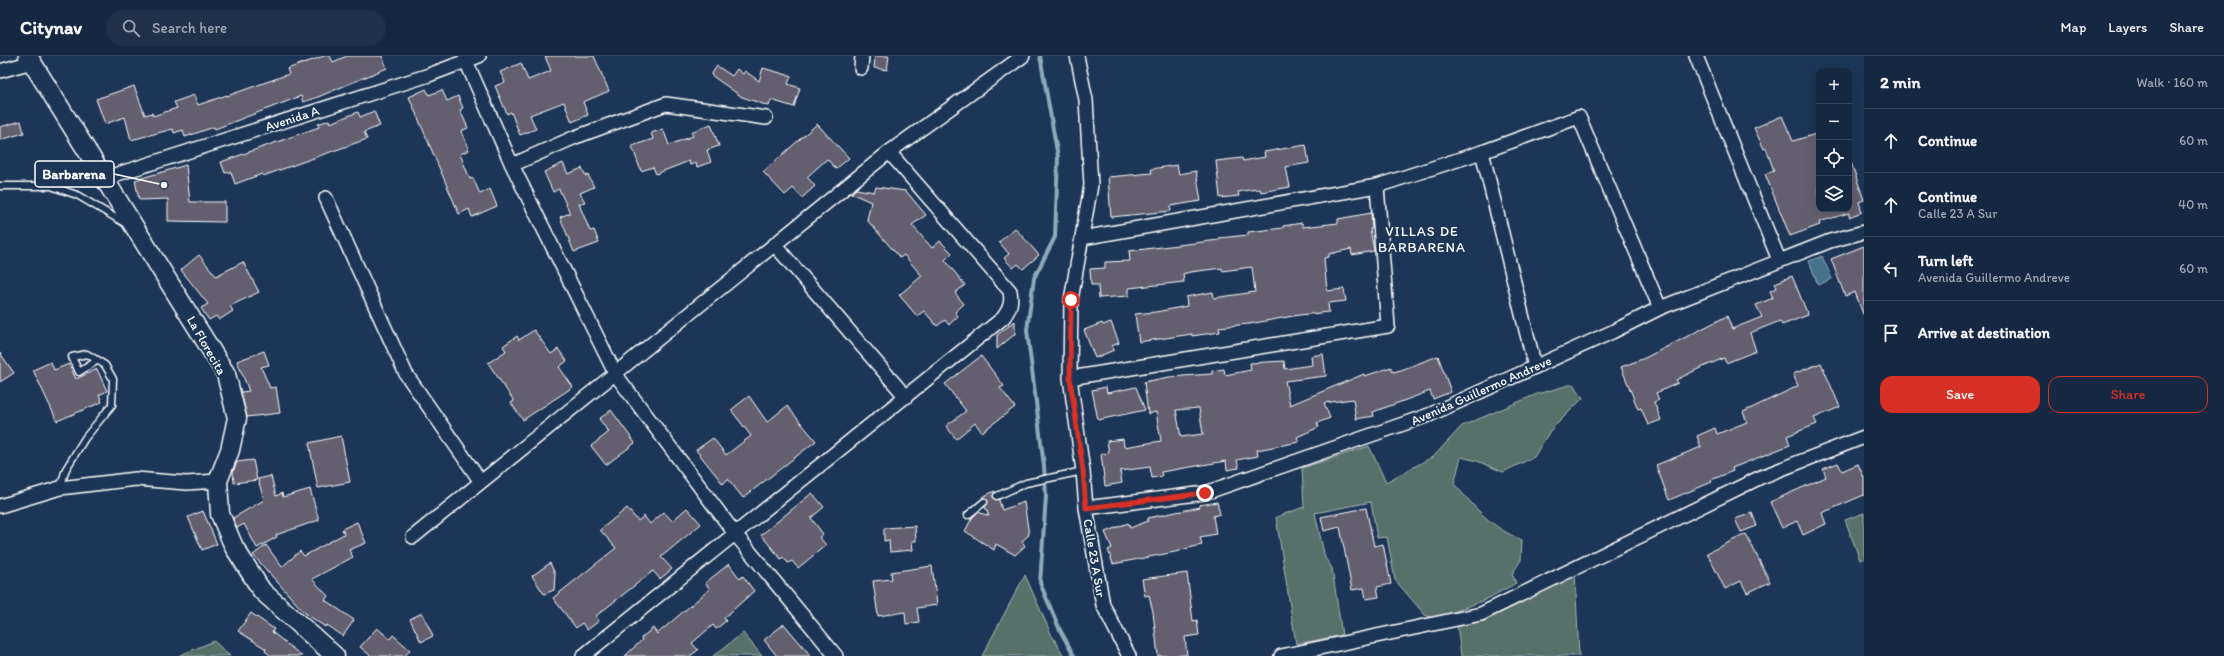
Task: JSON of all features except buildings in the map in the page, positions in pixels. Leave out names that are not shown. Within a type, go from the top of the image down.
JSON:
[{"type":"main road","name":"La Florecita","points":[[30,59],[226,374],[237,418],[230,450],[218,481],[220,514],[234,547],[262,592],[335,656]]},
{"type":"street","name":"Avenida A","points":[[104,178],[429,75],[479,56]]},
{"type":"street","points":[[413,537],[616,375],[889,152],[1023,56]]},
{"type":"street","name":"Calle 23 A Sur","points":[[1077,56],[1086,100],[1091,186],[1071,300],[1070,378],[1078,430],[1086,508],[1103,605],[1129,656]]},
{"type":"street","points":[[1696,56],[1779,260]]},
{"type":"street","points":[[0,71],[30,59]]},
{"type":"street","points":[[466,61],[512,165],[616,375],[736,535],[836,656]]},
{"type":"street","points":[[512,165],[573,138],[666,104],[766,118]]},
{"type":"street","points":[[1082,238],[1377,186],[1482,152],[1579,116],[1660,308]]},
{"type":"street","points":[[583,656],[736,535],[1003,318],[1011,306],[1010,291],[889,152]]},
{"type":"street","points":[[1482,152],[1535,367]]},
{"type":"street","points":[[1070,378],[1388,326],[1377,186]]},
{"type":"street","points":[[326,198],[406,374],[481,482]]},
{"type":"street","name":"Avenida Guillermo Andreve","points":[[1086,508],[1205,493],[1429,415],[1660,308],[1830,241],[1864,232]]},
{"type":"street","points":[[775,245],[906,397]]},
{"type":"street","points":[[1281,656],[1481,614],[1761,477],[1864,437]]},
{"type":"street","points":[[0,506],[60,488],[136,479],[186,483],[218,481]]},
{"type":"lane","points":[[0,186],[51,186],[77,195],[138,231]]},
{"type":"lane","points":[[60,488],[69,462],[85,438],[112,405],[113,379],[105,365],[98,360]]},
{"type":"lane","points":[[997,496],[1026,483],[1083,471]]},
{"type":"lane","points":[[968,515],[984,502]]},
{"type":"green space","points":[[1573,384],[1583,398],[1550,431],[1534,457],[1503,472],[1477,461],[1461,457],[1454,484],[1492,523],[1522,540],[1521,560],[1512,574],[1516,583],[1487,599],[1436,619],[1425,615],[1395,580],[1387,537],[1377,538],[1371,502],[1315,513],[1325,558],[1332,568],[1342,635],[1296,644],[1276,517],[1304,507],[1302,468],[1369,446],[1386,482],[1434,456],[1462,426],[1537,394]]},
{"type":"green space","points":[[1864,513],[1864,559],[1860,560],[1845,520]]},
{"type":"green space","points":[[1575,573],[1579,656],[1461,656],[1457,624],[1490,618]]},
{"type":"green space","points":[[1025,575],[1051,634],[1064,656],[982,656]]},
{"type":"green space","points":[[743,633],[762,656],[713,656]]},
{"type":"green space","points":[[214,641],[230,656],[178,656]]},
{"type":"water","points":[[1822,256],[1832,279],[1818,285],[1809,261]]},
{"type":"waterway","points":[[1040,56],[1058,157],[1055,237],[1034,278],[1027,330],[1044,466],[1046,496],[1040,583],[1059,628],[1074,656]]},
{"type":"place","name":"Barbarena","points":[[164,185]]},
{"type":"district","name":"VILLAS DE BARBARENA","points":[[1422,240]]},
{"type":"route","points":[[1071,300],[1070,378],[1078,430],[1086,508],[1205,493]]}]
